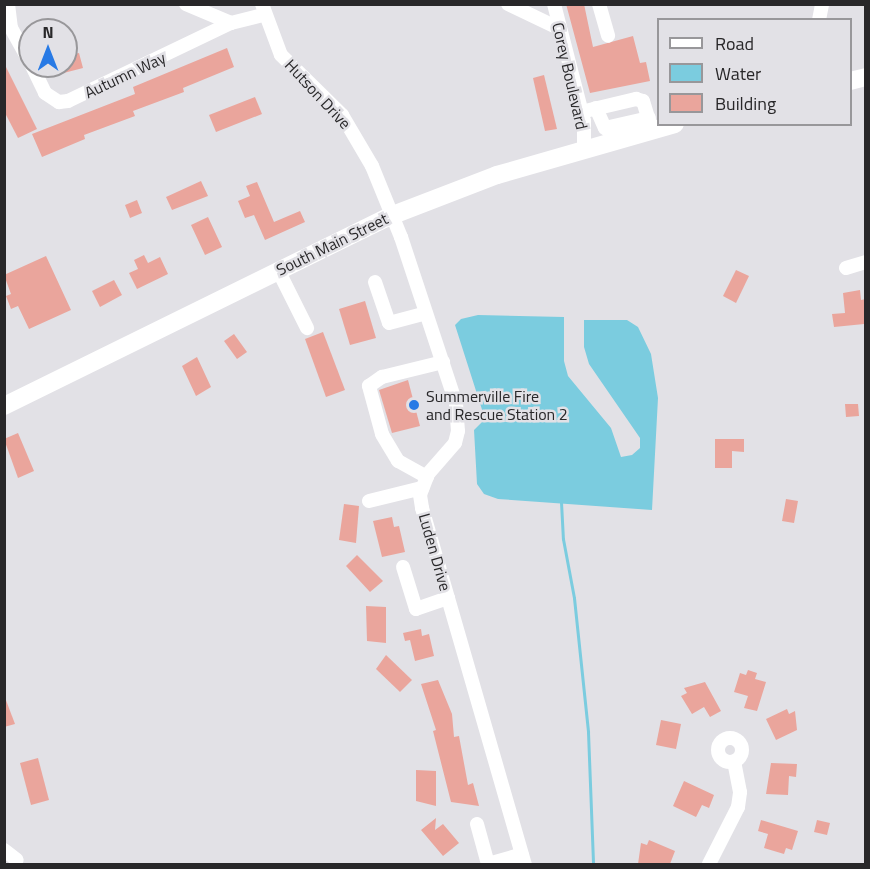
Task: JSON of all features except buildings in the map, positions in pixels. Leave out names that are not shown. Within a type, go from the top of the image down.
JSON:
[{"type":"main road","name":"South Main Street","points":[[4,406],[393,215],[497,175],[584,147],[607,135],[657,124]]},
{"type":"street","name":"Autumn Way","points":[[8,4],[11,28],[18,41]]},
{"type":"street","points":[[186,4],[231,23]]},
{"type":"street","points":[[508,4],[558,28]]},
{"type":"street","name":"Corey Boulevard","points":[[554,4],[558,28],[581,112],[584,147]]},
{"type":"street","points":[[599,4],[608,36]]},
{"type":"street","name":"Autumn Way","points":[[38,78],[45,93],[59,102],[68,101],[263,10]]},
{"type":"street","name":"Hutson Drive","points":[[263,10],[281,55],[350,126],[393,215]]},
{"type":"street","points":[[581,112],[636,99],[643,101],[650,124]]},
{"type":"street","points":[[596,108],[607,135]]},
{"type":"street","points":[[369,501],[425,483],[455,443],[458,431],[456,403],[393,215]]},
{"type":"street","points":[[846,268],[866,262]]},
{"type":"street","points":[[278,270],[307,328]]},
{"type":"street","points":[[375,282],[388,323],[426,313]]},
{"type":"street","points":[[425,483],[398,461],[382,434],[369,387],[382,377],[442,362]]},
{"type":"street","name":"Luden Drive","points":[[425,483],[422,508],[524,859]]},
{"type":"street","points":[[403,567],[416,609],[448,598]]},
{"type":"street","points":[[709,864],[738,807],[740,792],[734,762]]},
{"type":"street","points":[[477,824],[488,864],[524,859]]},
{"type":"street","points":[[4,850],[16,861]]},
{"type":"water","points":[[478,315],[564,317],[564,361],[568,376],[611,428],[621,457],[632,455],[640,448],[640,438],[589,364],[584,347],[584,320],[627,320],[638,327],[651,354],[658,398],[652,510],[498,499],[484,494],[477,484],[474,430],[485,419],[455,325],[461,319]]},
{"type":"waterway","points":[[561,502],[563,539],[574,598],[588,732],[593,864]]},
{"type":"place","name":"Summerville Fire and Rescue Station 2","points":[[414,405]]}]
